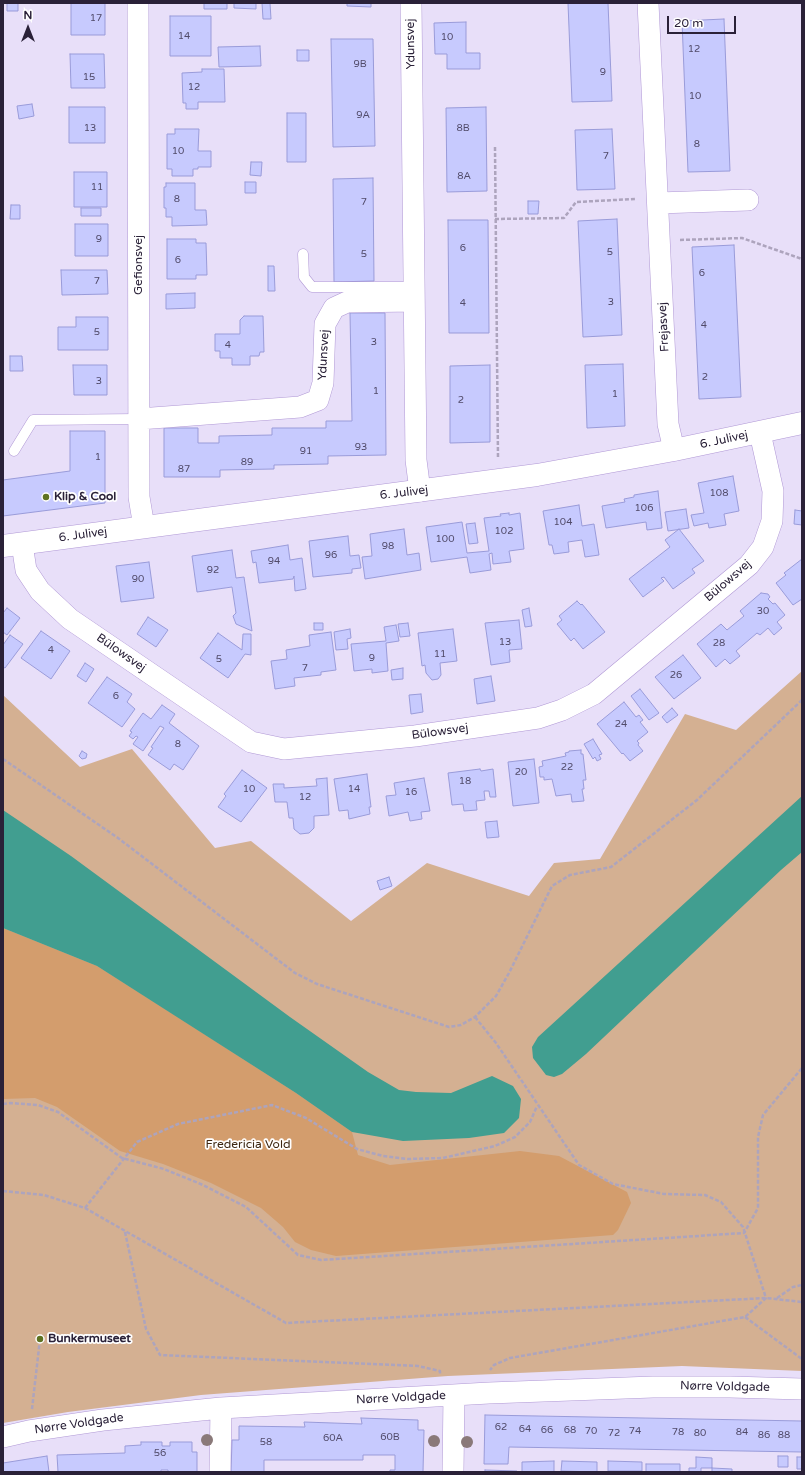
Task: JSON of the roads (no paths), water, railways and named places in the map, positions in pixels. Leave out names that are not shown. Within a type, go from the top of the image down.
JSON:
[{"type":"street","name":"Gefionsvej","points":[[138,3],[139,497],[144,527]]},
{"type":"street","name":"Ydunsvej","points":[[411,3],[416,460],[420,491]]},
{"type":"street","name":"Frejasvej","points":[[648,3],[668,424],[674,450]]},
{"type":"street","points":[[658,203],[748,200]]},
{"type":"street","name":"Ydunsvej","points":[[139,419],[300,406],[318,400],[323,383],[325,324],[334,308],[347,302],[414,294]]},
{"type":"street","name":"6. Julivej","points":[[13,545],[498,481],[674,450],[802,423]]},
{"type":"street","name":"Bülowsvej","points":[[13,545],[26,570],[40,591],[70,619],[251,742],[284,749],[415,736],[538,718],[562,710],[594,694],[749,565],[763,547],[772,521],[772,491],[760,433]]},
{"type":"street","name":"Nørre Voldgade","points":[[3,1437],[29,1431],[103,1420],[221,1408],[489,1393],[653,1387],[802,1389]]},
{"type":"street","points":[[447,1396],[453,1472]]},
{"type":"street","points":[[220,1472],[221,1408]]},
{"type":"lane","points":[[303,254],[304,277],[312,287],[414,294]]},
{"type":"lane","points":[[14,451],[33,420],[139,419]]},
{"type":"place","name":"Klip & Cool","points":[[46,497]]},
{"type":"place","name":"Bunkermuseet","points":[[40,1339]]},
{"type":"park label","name":"Fredericia Vold","points":[[248,1145]]}]
